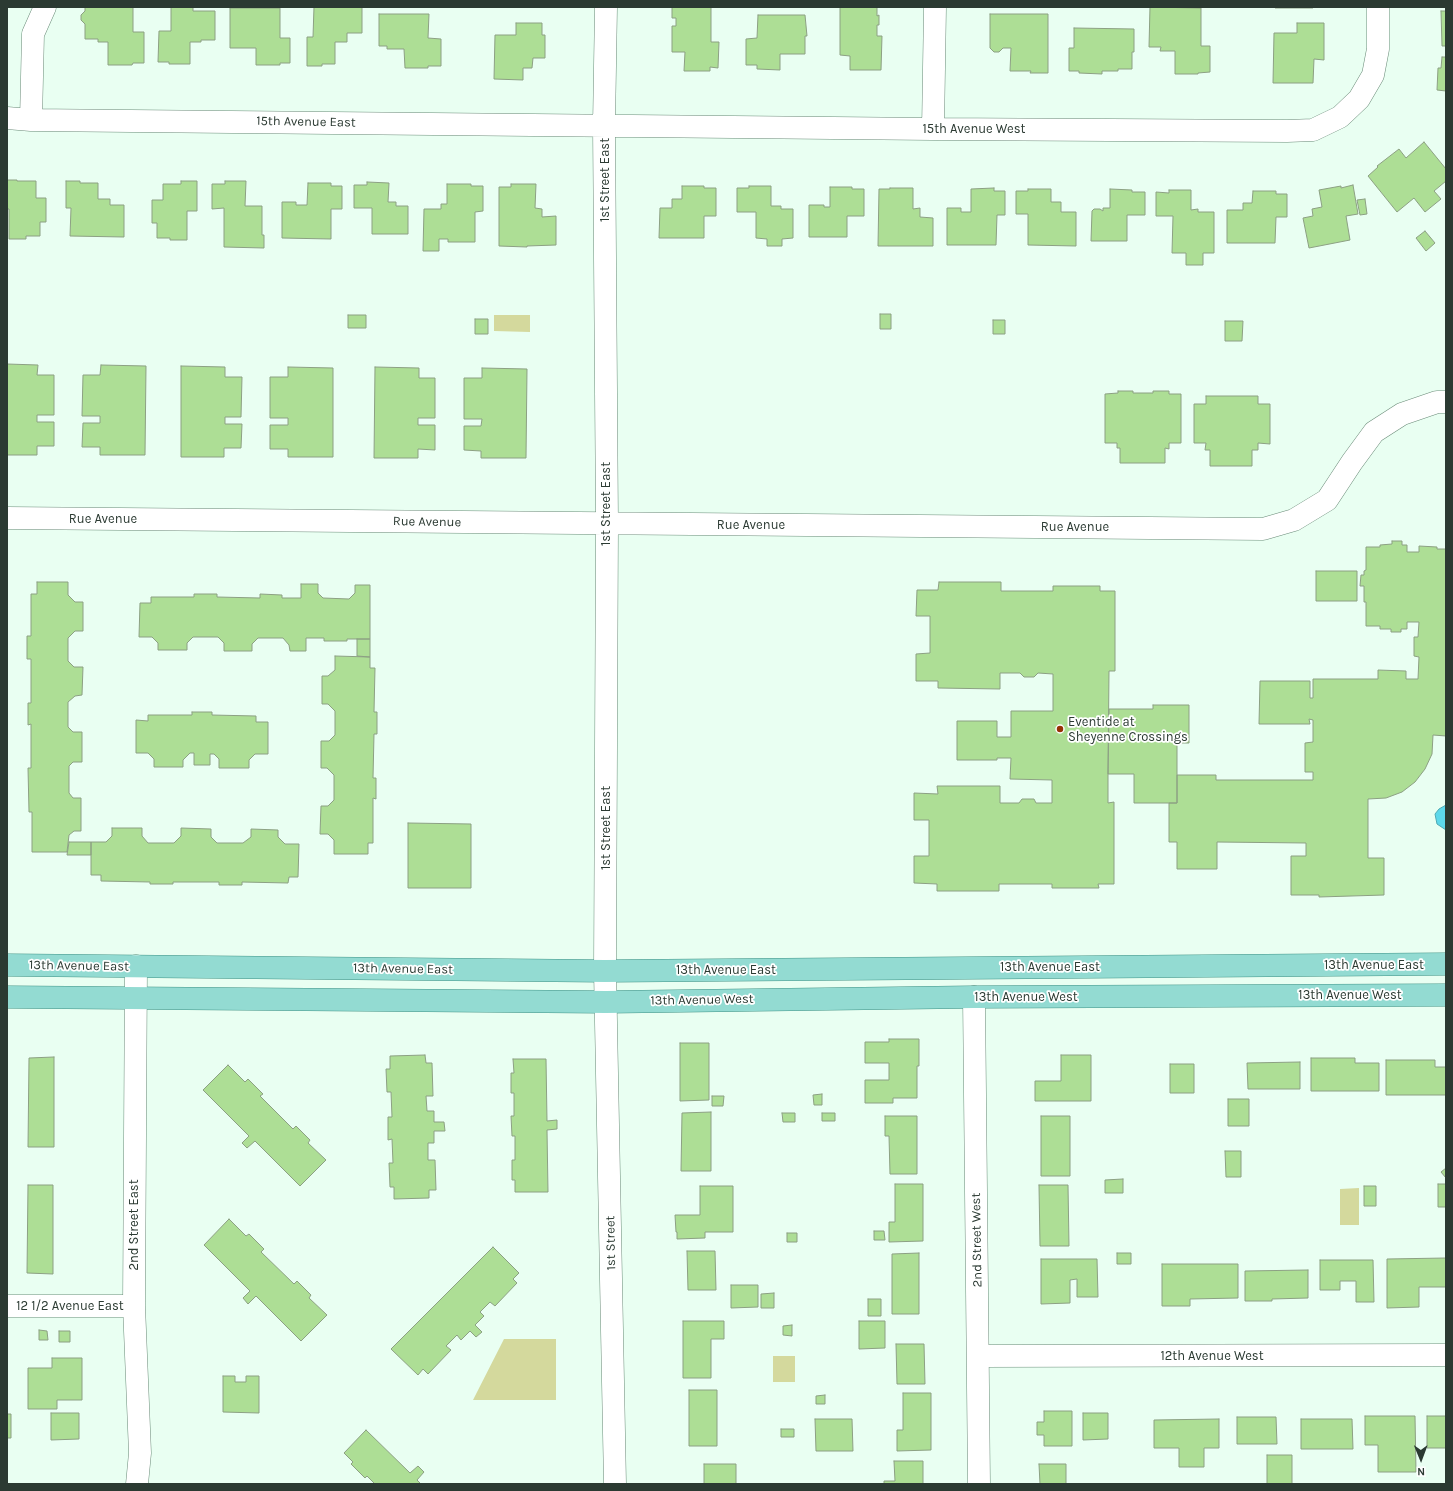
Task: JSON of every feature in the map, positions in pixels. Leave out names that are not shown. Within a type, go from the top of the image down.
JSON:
[{"type":"main road","name":"13th Avenue East","points":[[7,965],[605,971],[1446,964]]},
{"type":"main road","name":"13th Avenue West","points":[[606,1002],[974,997],[1446,995]]},
{"type":"main road","points":[[7,997],[606,1002]]},
{"type":"street","points":[[31,120],[33,34],[45,7]]},
{"type":"street","name":"1st Street East","points":[[606,7],[604,125],[607,523],[606,1002]]},
{"type":"street","points":[[933,129],[935,7]]},
{"type":"street","name":"15th Avenue West","points":[[604,125],[933,129],[1313,130],[1340,117],[1359,99],[1373,75],[1378,48],[1378,7]]},
{"type":"street","name":"15th Avenue East","points":[[7,118],[31,120],[604,125]]},
{"type":"street","name":"Rue Avenue","points":[[7,518],[1263,529],[1294,520],[1327,500],[1374,432],[1402,414],[1437,402],[1446,402]]},
{"type":"street","name":"2nd Street East","points":[[136,966],[134,1306],[140,1453],[137,1484]]},
{"type":"street","name":"2nd Street West","points":[[974,997],[979,1484]]},
{"type":"street","name":"1st Street","points":[[606,1002],[615,1484]]},
{"type":"street","name":"12 1/2 Avenue East","points":[[7,1306],[134,1306]]},
{"type":"street","name":"12th Avenue West","points":[[978,1356],[1446,1355]]},
{"type":"green space","points":[[494,315],[530,315],[530,332],[494,331]]},
{"type":"green space","points":[[1359,1188],[1359,1225],[1340,1225],[1340,1189]]},
{"type":"green space","points":[[504,1339],[556,1339],[556,1400],[473,1400]]},
{"type":"green space","points":[[773,1356],[795,1356],[795,1382],[773,1382]]},
{"type":"water","points":[[1446,805],[1446,830],[1437,824],[1435,814],[1439,809]]},
{"type":"building","points":[[85,7],[133,7],[133,32],[144,32],[144,63],[133,63],[132,65],[108,65],[108,42],[98,42],[98,39],[85,39],[85,24],[81,20],[81,15],[85,11]]},
{"type":"building","points":[[171,7],[193,7],[193,11],[215,11],[215,40],[190,42],[190,64],[169,64],[169,62],[158,62],[159,31],[171,31]]},
{"type":"building","points":[[314,7],[362,7],[362,33],[347,33],[347,42],[335,42],[335,64],[307,66],[307,37],[313,37]]},
{"type":"building","points":[[672,7],[711,7],[711,42],[719,42],[718,68],[710,67],[710,71],[684,71],[685,52],[672,52],[672,26],[676,26],[676,18],[672,18]]},
{"type":"building","points":[[840,7],[877,7],[879,25],[877,25],[877,36],[882,36],[881,70],[850,70],[850,56],[840,55]]},
{"type":"building","points":[[1150,7],[1201,8],[1201,46],[1210,46],[1210,72],[1198,74],[1175,74],[1175,51],[1160,51],[1161,47],[1149,47]]},
{"type":"building","points":[[1313,7],[1313,8],[1275,8]]},
{"type":"building","points":[[230,8],[280,8],[280,38],[290,38],[290,63],[280,63],[280,65],[256,65],[256,48],[230,48]]},
{"type":"building","points":[[1441,11],[1446,11],[1446,46],[1442,46]]},
{"type":"building","points":[[379,14],[429,14],[428,38],[441,39],[441,66],[428,66],[428,68],[405,68],[404,49],[387,49],[387,46],[379,46]]},
{"type":"building","points":[[990,14],[1048,14],[1048,73],[1010,71],[1011,48],[1003,48],[999,52],[994,52],[990,48]]},
{"type":"building","points":[[758,15],[805,15],[807,36],[805,36],[805,54],[780,54],[780,70],[757,69],[757,65],[746,65],[746,39],[757,38]]},
{"type":"building","points":[[516,23],[542,23],[542,35],[545,35],[545,58],[533,58],[532,68],[523,68],[523,80],[494,79],[495,35],[516,35]]},
{"type":"building","points":[[1297,23],[1324,23],[1324,60],[1314,59],[1313,83],[1273,83],[1274,33],[1297,33]]},
{"type":"building","points":[[1074,28],[1134,29],[1132,69],[1102,71],[1102,74],[1069,71],[1069,48],[1074,48]]},
{"type":"building","points":[[1442,57],[1446,57],[1446,91],[1437,90],[1438,68],[1441,68]]},
{"type":"building","points":[[1424,142],[1446,169],[1446,181],[1434,191],[1441,199],[1425,212],[1414,198],[1397,212],[1368,176],[1378,167],[1377,166],[1399,149],[1406,158]]},
{"type":"building","points":[[7,180],[36,181],[36,198],[46,198],[46,222],[40,222],[40,236],[26,236],[26,239],[9,239]]},
{"type":"building","points":[[66,181],[98,183],[98,199],[110,199],[110,205],[124,205],[124,237],[70,236],[71,208],[66,208]]},
{"type":"building","points":[[181,181],[197,181],[197,211],[187,211],[187,240],[157,238],[157,223],[152,223],[152,200],[163,200],[163,184],[181,184]]},
{"type":"building","points":[[225,181],[246,181],[245,206],[262,206],[262,235],[264,235],[264,248],[224,247],[224,208],[212,209],[212,184],[225,184]]},
{"type":"building","points":[[367,182],[389,183],[388,202],[396,202],[396,206],[408,206],[408,234],[372,234],[372,208],[354,208],[354,185],[367,185]]},
{"type":"building","points":[[308,183],[331,183],[331,186],[342,186],[342,209],[331,209],[331,239],[282,238],[282,202],[296,202],[296,205],[307,205]]},
{"type":"building","points":[[447,184],[471,184],[471,186],[483,186],[483,211],[475,212],[475,242],[448,242],[448,239],[439,239],[439,251],[423,251],[424,209],[441,209],[441,204],[447,204]]},
{"type":"building","points":[[511,184],[536,184],[535,208],[542,209],[542,217],[556,216],[556,245],[527,247],[499,246],[499,187],[511,187]]},
{"type":"building","points":[[1353,185],[1358,214],[1346,216],[1350,240],[1309,248],[1303,218],[1313,216],[1312,209],[1322,207],[1319,190],[1341,186],[1341,188]]},
{"type":"building","points":[[682,186],[704,186],[704,188],[716,188],[716,216],[704,216],[704,238],[659,238],[660,208],[672,208],[672,199],[682,199]]},
{"type":"building","points":[[749,186],[771,186],[771,206],[781,206],[781,209],[793,209],[793,238],[782,239],[782,246],[767,246],[767,239],[756,238],[756,212],[737,212],[737,188],[749,188]]},
{"type":"building","points":[[830,187],[852,187],[852,189],[864,189],[864,216],[847,216],[847,237],[809,237],[809,205],[824,205],[824,207],[830,207]]},
{"type":"building","points":[[913,188],[913,209],[920,208],[920,217],[933,218],[933,246],[878,246],[879,189]]},
{"type":"building","points":[[994,188],[994,191],[1005,191],[1005,215],[997,215],[996,245],[947,245],[947,208],[961,208],[961,212],[971,212],[971,189]]},
{"type":"building","points":[[1028,189],[1051,189],[1051,202],[1061,202],[1061,212],[1076,212],[1076,246],[1028,245],[1028,214],[1016,214],[1016,191],[1028,191]]},
{"type":"building","points":[[1110,189],[1145,192],[1145,215],[1127,215],[1127,241],[1091,241],[1092,211],[1094,209],[1100,209],[1103,211],[1103,208],[1110,208]]},
{"type":"building","points":[[1169,190],[1191,190],[1191,210],[1198,209],[1198,212],[1214,212],[1214,253],[1203,253],[1203,265],[1186,265],[1186,253],[1172,253],[1173,216],[1156,216],[1156,192],[1169,193]]},
{"type":"building","points":[[1253,191],[1276,191],[1276,194],[1287,194],[1287,217],[1276,217],[1275,243],[1227,243],[1227,210],[1243,210],[1243,203],[1252,203]]},
{"type":"building","points":[[1365,199],[1367,214],[1360,215],[1357,200]]},
{"type":"building","points":[[1425,231],[1435,243],[1426,251],[1416,238]]},
{"type":"building","points":[[880,314],[891,314],[891,329],[880,329]]},
{"type":"building","points":[[348,315],[366,315],[366,328],[348,328]]},
{"type":"building","points":[[475,319],[488,319],[488,334],[475,334]]},
{"type":"building","points":[[993,320],[1005,320],[1005,334],[993,334]]},
{"type":"building","points":[[1225,321],[1243,321],[1242,341],[1225,341]]},
{"type":"building","points":[[7,364],[38,365],[37,375],[54,375],[54,415],[37,415],[37,422],[54,422],[54,446],[37,446],[37,455],[7,455]]},
{"type":"building","points":[[101,365],[146,366],[145,455],[100,455],[100,447],[82,447],[83,423],[100,423],[100,416],[82,416],[83,375],[100,375]]},
{"type":"building","points":[[181,366],[225,367],[225,377],[242,377],[241,417],[225,417],[225,424],[242,424],[241,448],[224,448],[224,457],[181,457]]},
{"type":"building","points":[[288,367],[333,368],[333,457],[288,457],[288,449],[270,449],[270,425],[288,425],[288,418],[270,418],[270,377],[288,377]]},
{"type":"building","points":[[375,367],[419,368],[419,378],[435,378],[435,418],[418,418],[418,425],[435,425],[435,450],[418,449],[418,458],[374,458]]},
{"type":"building","points":[[482,368],[527,369],[526,458],[481,458],[481,451],[464,450],[464,426],[481,426],[482,419],[464,419],[464,378],[482,378]]},
{"type":"building","points":[[1118,391],[1153,393],[1153,391],[1169,391],[1169,394],[1181,394],[1181,443],[1169,443],[1169,449],[1165,448],[1165,463],[1120,463],[1120,448],[1117,448],[1117,443],[1105,443],[1105,394],[1118,393]]},
{"type":"building","points":[[1206,396],[1258,396],[1258,404],[1270,404],[1270,444],[1258,443],[1258,450],[1252,450],[1252,466],[1210,466],[1210,450],[1205,450],[1206,443],[1194,443],[1194,404],[1206,404]]},
{"type":"building","name":"Eventide at Sheyenne Crossings","points":[[1392,541],[1402,541],[1402,545],[1407,545],[1407,552],[1419,552],[1419,546],[1446,549],[1446,736],[1433,735],[1432,754],[1425,769],[1415,782],[1402,792],[1386,798],[1368,799],[1368,858],[1384,858],[1384,895],[1319,897],[1319,895],[1291,895],[1291,856],[1306,856],[1306,843],[1217,842],[1217,869],[1177,869],[1177,842],[1169,842],[1169,803],[1177,803],[1177,775],[1216,775],[1216,780],[1313,780],[1313,772],[1305,772],[1305,743],[1313,742],[1313,720],[1309,719],[1310,724],[1259,724],[1260,681],[1310,681],[1310,698],[1313,698],[1313,679],[1378,679],[1378,670],[1406,671],[1406,679],[1418,679],[1419,657],[1414,656],[1414,637],[1418,637],[1419,622],[1407,622],[1407,629],[1401,629],[1401,632],[1391,632],[1391,629],[1380,629],[1380,626],[1366,626],[1364,586],[1360,586],[1361,575],[1364,575],[1364,571],[1366,570],[1366,547],[1380,547],[1380,545],[1392,544]]},
{"type":"building","points":[[1316,571],[1357,571],[1357,601],[1316,601]]},
{"type":"building","points":[[37,582],[68,582],[68,595],[75,602],[83,602],[83,631],[75,631],[68,638],[68,661],[74,667],[83,667],[82,695],[75,696],[68,702],[68,727],[73,732],[82,732],[82,762],[73,762],[69,766],[69,793],[73,798],[81,798],[81,831],[74,831],[69,835],[67,852],[32,852],[32,812],[29,812],[28,768],[31,768],[31,724],[28,725],[28,703],[31,703],[31,659],[27,659],[27,636],[31,636],[31,594],[37,594]]},
{"type":"building","name":"Eventide at Sheyenne Crossings","points":[[939,582],[1001,582],[1001,591],[1053,591],[1053,586],[1100,586],[1100,591],[1115,591],[1115,671],[1109,671],[1108,774],[1108,803],[1114,802],[1114,884],[1098,884],[1099,888],[1052,888],[1052,884],[999,884],[999,891],[937,891],[937,884],[914,883],[914,856],[929,856],[929,820],[914,820],[914,793],[938,794],[937,786],[1000,786],[1000,803],[1019,803],[1022,799],[1034,799],[1036,803],[1052,803],[1052,780],[1010,779],[1011,758],[997,758],[997,760],[957,760],[957,721],[997,721],[997,737],[1011,737],[1011,711],[1053,711],[1053,674],[1038,673],[1034,677],[1024,677],[1020,673],[1000,673],[1000,689],[938,688],[938,681],[916,681],[916,654],[930,653],[930,616],[916,616],[917,590],[938,590]]},
{"type":"building","points":[[301,584],[318,584],[318,593],[323,598],[349,599],[355,593],[355,585],[370,585],[370,639],[324,641],[324,638],[306,638],[306,651],[290,651],[289,645],[283,638],[258,638],[252,644],[252,651],[224,651],[224,643],[218,637],[193,637],[187,643],[187,650],[158,650],[158,643],[152,637],[139,637],[140,603],[151,603],[151,597],[194,597],[194,594],[217,594],[217,597],[260,598],[260,594],[282,595],[282,598],[301,598]]},
{"type":"building","points":[[357,639],[370,639],[370,657],[357,656]]},
{"type":"building","points":[[335,656],[370,657],[370,668],[375,668],[374,712],[377,712],[377,734],[374,734],[373,778],[376,778],[376,799],[373,798],[373,843],[368,843],[368,854],[334,854],[334,840],[328,834],[320,834],[321,806],[328,806],[334,800],[334,775],[327,768],[321,768],[321,741],[329,741],[335,735],[335,711],[328,704],[322,704],[322,676],[328,676],[335,670]]},
{"type":"building","points":[[1153,705],[1189,705],[1189,743],[1177,743],[1177,803],[1134,803],[1134,774],[1108,774],[1109,709],[1153,709]]},
{"type":"building","points":[[192,712],[212,712],[212,715],[256,716],[256,722],[268,722],[268,754],[255,754],[249,760],[249,768],[219,768],[219,759],[214,754],[210,754],[210,765],[194,765],[194,753],[190,753],[183,760],[183,767],[154,767],[154,759],[148,753],[136,753],[136,720],[148,721],[148,715],[192,715]]},
{"type":"building","points":[[408,823],[471,824],[471,888],[408,888]]},
{"type":"building","points":[[112,828],[142,828],[142,836],[148,843],[174,843],[181,836],[181,828],[211,829],[211,837],[217,843],[243,843],[251,837],[251,829],[278,830],[278,837],[285,844],[299,844],[298,877],[289,877],[288,883],[242,882],[242,885],[219,885],[219,882],[173,882],[173,884],[150,884],[150,882],[101,881],[101,875],[91,875],[91,842],[106,842],[112,836]]},
{"type":"building","points":[[69,842],[91,842],[91,855],[67,855]]},
{"type":"building","points":[[889,1039],[919,1039],[917,1098],[893,1098],[893,1103],[865,1103],[865,1080],[889,1080],[889,1063],[865,1063],[865,1042],[889,1042]]},
{"type":"building","points":[[680,1043],[709,1043],[709,1100],[680,1101]]},
{"type":"building","points":[[425,1055],[426,1063],[432,1063],[433,1096],[426,1096],[427,1111],[434,1111],[434,1122],[444,1122],[445,1131],[434,1131],[434,1143],[428,1143],[428,1160],[435,1160],[436,1190],[429,1190],[429,1198],[394,1199],[394,1187],[390,1187],[389,1163],[393,1163],[392,1139],[388,1140],[388,1117],[392,1117],[391,1092],[387,1092],[386,1069],[390,1069],[390,1056]]},
{"type":"building","points":[[1061,1055],[1091,1055],[1091,1101],[1035,1101],[1035,1081],[1061,1081]]},
{"type":"building","points":[[54,1057],[54,1147],[28,1147],[29,1058]]},
{"type":"building","points":[[1311,1058],[1355,1058],[1355,1063],[1379,1063],[1379,1091],[1311,1091]]},
{"type":"building","points":[[513,1059],[546,1059],[547,1121],[557,1120],[557,1129],[547,1130],[548,1192],[515,1192],[515,1180],[512,1180],[512,1160],[515,1160],[515,1136],[512,1136],[511,1116],[514,1116],[514,1093],[511,1093],[511,1073],[514,1073]]},
{"type":"building","points":[[1386,1060],[1435,1060],[1435,1067],[1446,1067],[1446,1095],[1386,1095]]},
{"type":"building","points":[[1300,1062],[1300,1089],[1248,1089],[1247,1063]]},
{"type":"building","points":[[1170,1064],[1194,1064],[1194,1093],[1170,1093]]},
{"type":"building","points":[[228,1065],[245,1082],[248,1079],[263,1094],[260,1096],[293,1129],[296,1126],[310,1140],[308,1143],[326,1160],[300,1186],[255,1141],[247,1148],[242,1143],[249,1136],[203,1090]]},
{"type":"building","points":[[822,1094],[822,1105],[814,1105],[813,1095]]},
{"type":"building","points":[[712,1096],[724,1096],[723,1106],[712,1106]]},
{"type":"building","points":[[1228,1099],[1249,1099],[1249,1126],[1228,1126]]},
{"type":"building","points":[[711,1112],[711,1171],[681,1171],[682,1113]]},
{"type":"building","points":[[782,1113],[795,1113],[795,1122],[783,1122]]},
{"type":"building","points":[[822,1113],[835,1113],[835,1121],[822,1121]]},
{"type":"building","points":[[885,1116],[917,1116],[917,1174],[890,1174],[889,1136],[885,1136]]},
{"type":"building","points":[[1041,1116],[1070,1116],[1070,1176],[1041,1176]]},
{"type":"building","points":[[1225,1151],[1241,1151],[1241,1177],[1226,1177]]},
{"type":"building","points":[[1446,1168],[1446,1178],[1441,1172]]},
{"type":"building","points":[[1123,1179],[1123,1193],[1105,1193],[1105,1180]]},
{"type":"building","points":[[895,1184],[923,1184],[923,1241],[889,1242],[889,1222],[895,1222]]},
{"type":"building","points":[[1438,1184],[1446,1184],[1446,1207],[1438,1207]]},
{"type":"building","points":[[28,1185],[53,1185],[53,1274],[27,1273]]},
{"type":"building","points":[[1039,1185],[1068,1185],[1069,1246],[1040,1246]]},
{"type":"building","points":[[700,1186],[733,1186],[733,1232],[705,1232],[705,1238],[677,1239],[675,1215],[700,1215]]},
{"type":"building","points":[[1364,1186],[1376,1186],[1376,1206],[1364,1206]]},
{"type":"building","points":[[229,1219],[246,1236],[249,1234],[264,1249],[261,1252],[294,1284],[297,1281],[311,1295],[309,1298],[327,1315],[301,1341],[256,1296],[248,1304],[243,1298],[250,1291],[204,1245]]},
{"type":"building","points":[[874,1231],[884,1231],[885,1240],[874,1240]]},
{"type":"building","points":[[787,1233],[797,1233],[797,1242],[787,1242]]},
{"type":"building","points":[[493,1247],[519,1273],[513,1279],[517,1283],[495,1306],[490,1302],[480,1312],[484,1316],[475,1325],[482,1332],[476,1337],[470,1331],[461,1340],[457,1335],[446,1346],[451,1350],[428,1374],[423,1369],[418,1375],[391,1349]]},
{"type":"building","points":[[687,1251],[715,1251],[716,1290],[688,1290]]},
{"type":"building","points":[[919,1253],[919,1314],[892,1314],[892,1254]]},
{"type":"building","points":[[1117,1253],[1131,1253],[1131,1264],[1117,1264]]},
{"type":"building","points":[[1446,1258],[1446,1287],[1419,1287],[1419,1307],[1387,1308],[1387,1259]]},
{"type":"building","points":[[1041,1259],[1097,1259],[1098,1297],[1077,1297],[1077,1279],[1070,1280],[1070,1303],[1041,1304]]},
{"type":"building","points":[[1320,1260],[1373,1260],[1374,1302],[1356,1302],[1356,1281],[1340,1281],[1340,1290],[1320,1290]]},
{"type":"building","points":[[1162,1264],[1238,1264],[1238,1298],[1190,1299],[1190,1306],[1162,1306]]},
{"type":"building","points":[[1308,1270],[1308,1298],[1272,1299],[1272,1301],[1245,1301],[1245,1271]]},
{"type":"building","points":[[731,1285],[758,1285],[758,1307],[731,1308]]},
{"type":"building","points":[[774,1293],[774,1308],[761,1308],[761,1294]]},
{"type":"building","points":[[868,1299],[881,1299],[881,1316],[868,1316]]},
{"type":"building","points":[[683,1321],[724,1321],[724,1339],[711,1339],[711,1378],[683,1378]]},
{"type":"building","points":[[859,1321],[885,1321],[885,1348],[859,1349]]},
{"type":"building","points":[[792,1325],[792,1336],[783,1335],[783,1326]]},
{"type":"building","points":[[39,1330],[47,1331],[48,1340],[39,1340]]},
{"type":"building","points":[[59,1331],[70,1331],[70,1342],[59,1342]]},
{"type":"building","points":[[896,1344],[924,1344],[925,1384],[897,1384]]},
{"type":"building","points":[[52,1358],[82,1358],[82,1400],[57,1400],[57,1409],[28,1409],[28,1368],[52,1368]]},
{"type":"building","points":[[223,1376],[235,1376],[235,1382],[246,1382],[246,1376],[259,1376],[259,1413],[223,1412]]},
{"type":"building","points":[[689,1390],[717,1390],[717,1446],[689,1446]]},
{"type":"building","points":[[903,1393],[931,1393],[931,1450],[897,1451],[897,1430],[903,1430]]},
{"type":"building","points":[[825,1395],[825,1404],[816,1404],[816,1396]]},
{"type":"building","points":[[1044,1411],[1072,1411],[1072,1446],[1044,1446],[1044,1435],[1037,1435],[1037,1422],[1044,1422]]},
{"type":"building","points":[[51,1413],[79,1413],[79,1439],[51,1440]]},
{"type":"building","points":[[1083,1413],[1108,1413],[1108,1439],[1083,1440]]},
{"type":"building","points":[[7,1414],[11,1414],[11,1438],[7,1438]]},
{"type":"building","points":[[1365,1416],[1415,1416],[1416,1472],[1378,1472],[1378,1445],[1365,1445]]},
{"type":"building","points":[[1427,1416],[1446,1416],[1446,1448],[1427,1448]]},
{"type":"building","points":[[1237,1417],[1276,1417],[1277,1444],[1237,1444]]},
{"type":"building","points":[[815,1419],[852,1419],[853,1451],[816,1451]]},
{"type":"building","points":[[1219,1419],[1219,1448],[1204,1448],[1204,1467],[1179,1467],[1179,1448],[1154,1448],[1154,1420]]},
{"type":"building","points":[[1301,1419],[1352,1419],[1353,1449],[1301,1449]]},
{"type":"building","points":[[781,1429],[794,1429],[794,1437],[781,1437]]},
{"type":"building","points":[[366,1430],[410,1473],[418,1466],[424,1472],[417,1480],[421,1484],[375,1484],[367,1476],[365,1478],[351,1464],[353,1462],[344,1453]]},
{"type":"building","points":[[1267,1455],[1292,1455],[1292,1484],[1267,1484]]},
{"type":"building","points":[[894,1461],[923,1461],[923,1484],[884,1484],[884,1481],[895,1481]]},
{"type":"building","points":[[704,1464],[736,1464],[736,1484],[704,1484]]},
{"type":"building","points":[[1039,1464],[1066,1464],[1066,1484],[1040,1484]]},
{"type":"place","name":"Eventide at Sheyenne Crossings","points":[[1060,729]]}]
